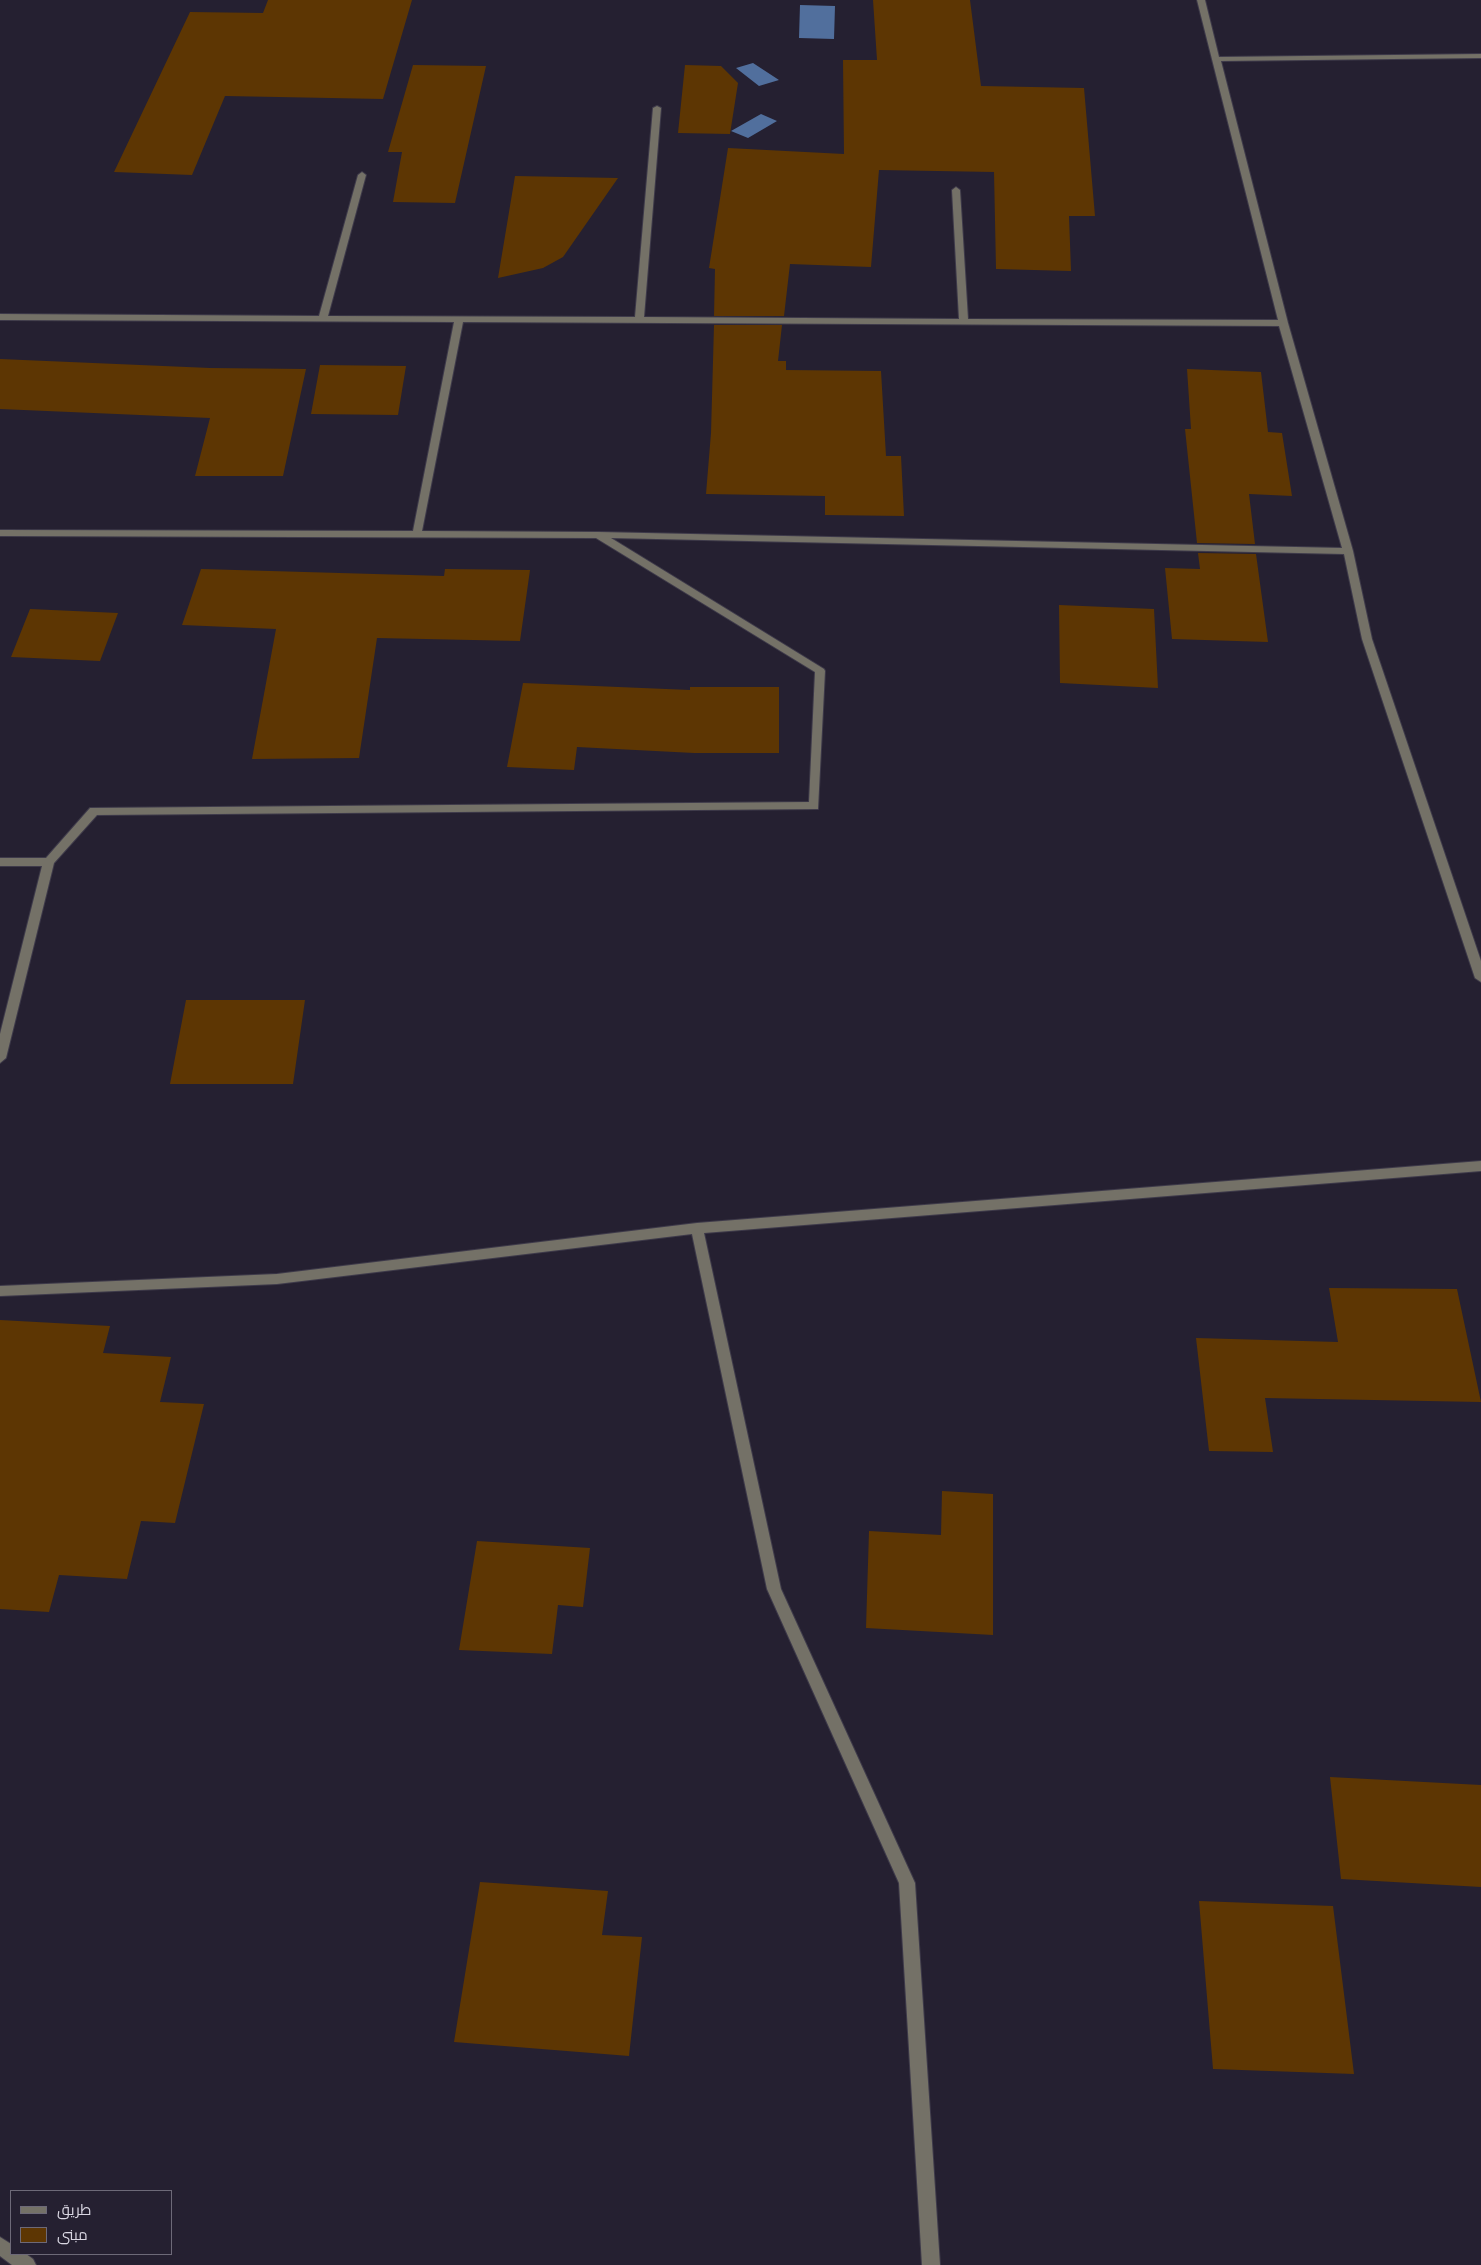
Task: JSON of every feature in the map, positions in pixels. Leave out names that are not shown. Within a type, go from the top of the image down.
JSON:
[{"type":"street","points":[[1201,0],[1283,323],[1348,550],[1367,639],[1481,978]]},
{"type":"street","points":[[1216,60],[1481,56]]},
{"type":"street","points":[[639,320],[657,108]]},
{"type":"street","points":[[323,319],[362,175]]},
{"type":"street","points":[[956,190],[964,322]]},
{"type":"street","points":[[0,317],[1283,323]]},
{"type":"street","points":[[417,534],[459,320]]},
{"type":"street","points":[[0,533],[598,535],[1348,550]]},
{"type":"street","points":[[0,1058],[49,862],[94,811],[814,806],[820,671],[598,535]]},
{"type":"street","points":[[0,862],[49,862]]},
{"type":"street","points":[[0,1291],[277,1279],[697,1228],[1481,1166]]},
{"type":"street","points":[[697,1228],[774,1590],[906,1883],[931,2265]]},
{"type":"street","points":[[13,2255],[27,2265]]},
{"type":"water","points":[[800,5],[835,6],[834,39],[799,38]]},
{"type":"water","points":[[753,63],[779,80],[759,86],[736,68]]},
{"type":"water","points":[[761,114],[777,121],[748,138],[731,131]]},
{"type":"building","points":[[268,0],[412,0],[383,99],[225,96],[192,175],[114,172],[190,12],[263,13]]},
{"type":"building","points":[[873,0],[970,0],[981,86],[1084,88],[1095,216],[1069,216],[1071,271],[996,269],[994,172],[879,170],[871,267],[790,264],[784,316],[714,316],[715,269],[709,268],[728,148],[844,154],[843,60],[877,60]]},
{"type":"building","points":[[413,65],[486,66],[455,203],[393,202],[402,152],[388,152]]},
{"type":"building","points":[[685,65],[721,66],[738,83],[730,134],[678,133]]},
{"type":"building","points":[[515,176],[618,178],[563,257],[543,268],[498,278]]},
{"type":"building","points":[[714,325],[782,325],[778,361],[786,361],[786,370],[881,371],[886,456],[901,456],[904,516],[825,515],[825,496],[706,494],[711,433]]},
{"type":"building","points":[[0,359],[210,368],[306,369],[283,476],[195,476],[210,418],[0,409]]},
{"type":"building","points":[[320,365],[406,366],[398,415],[311,414]]},
{"type":"building","points":[[1187,369],[1261,372],[1268,432],[1282,433],[1292,496],[1249,494],[1255,544],[1197,543],[1185,429],[1191,429]]},
{"type":"building","points":[[1198,553],[1256,554],[1268,642],[1172,639],[1165,568],[1200,569]]},
{"type":"building","points":[[201,569],[444,576],[445,569],[530,570],[520,641],[377,638],[359,758],[252,759],[276,629],[182,625]]},
{"type":"building","points":[[1059,605],[1154,609],[1158,688],[1060,683]]},
{"type":"building","points":[[30,609],[118,613],[100,661],[11,657]]},
{"type":"building","points":[[523,683],[690,690],[690,687],[779,687],[779,753],[694,753],[577,747],[574,770],[507,767]]},
{"type":"building","points":[[186,1000],[305,1000],[293,1084],[170,1084]]},
{"type":"building","points":[[1329,1288],[1457,1289],[1481,1402],[1265,1398],[1273,1452],[1209,1451],[1196,1338],[1338,1342]]},
{"type":"building","points":[[0,1320],[110,1326],[103,1353],[171,1357],[160,1402],[204,1404],[175,1523],[141,1521],[127,1579],[59,1575],[49,1612],[0,1609]]},
{"type":"building","points":[[942,1491],[993,1494],[993,1635],[866,1628],[869,1531],[941,1535]]},
{"type":"building","points":[[477,1541],[590,1548],[583,1607],[558,1605],[552,1654],[459,1650]]},
{"type":"building","points":[[1330,1777],[1481,1785],[1481,1887],[1341,1879]]},
{"type":"building","points":[[480,1882],[608,1891],[602,1935],[642,1937],[629,2056],[454,2042]]},
{"type":"building","points":[[1199,1901],[1333,1906],[1354,2074],[1213,2069]]}]
